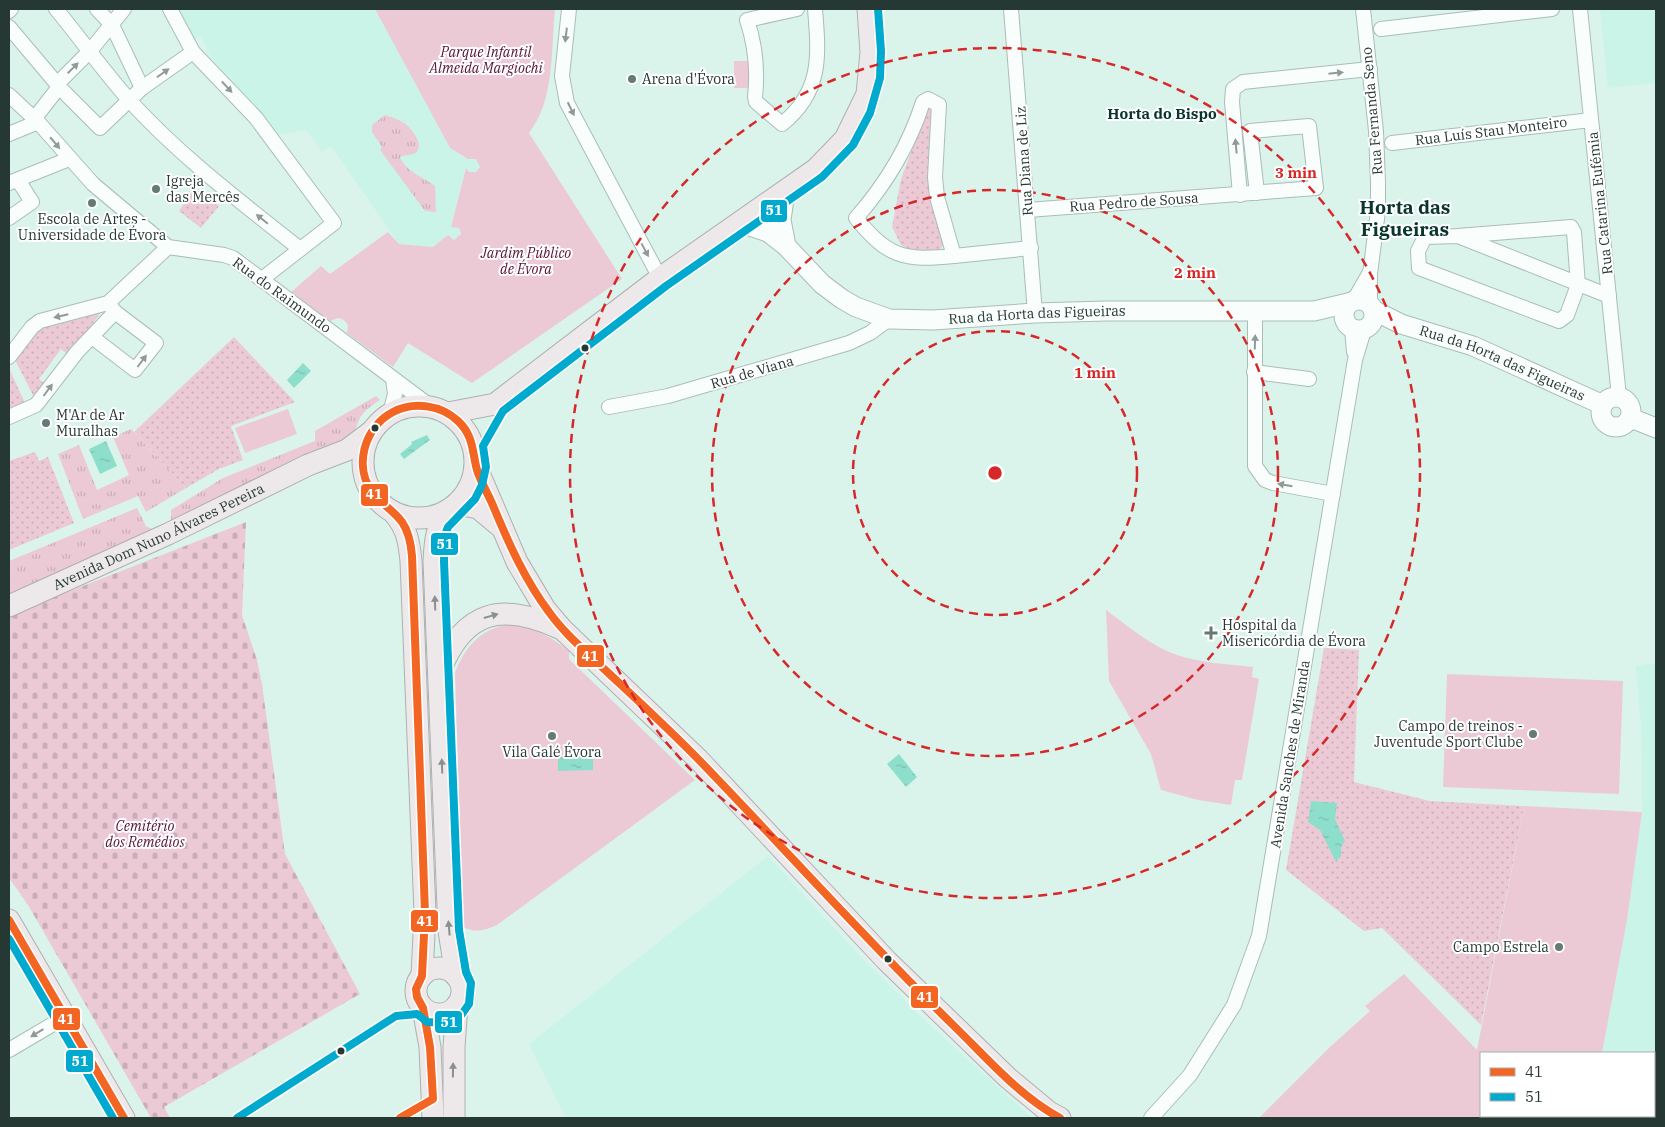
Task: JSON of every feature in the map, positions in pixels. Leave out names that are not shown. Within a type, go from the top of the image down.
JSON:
[{"type":"main road","points":[[433,1118],[430,1047],[423,1008],[417,997],[416,989],[422,976],[425,913],[413,590],[409,538],[403,524],[393,512],[376,498],[365,479],[363,463],[365,446],[372,431],[390,413],[409,406],[476,410],[495,404],[660,278],[816,169],[845,139],[861,110],[870,76],[871,52],[868,9]]},
{"type":"main road","points":[[473,444],[495,404]]},
{"type":"main road","points":[[439,409],[459,421],[473,444],[476,466],[517,562],[531,588],[562,629],[698,759],[887,960],[978,1050],[1054,1116]]},
{"type":"main road","name":"Avenida Dom Nuno Álvares Pereira","points":[[9,606],[168,534],[308,465],[346,450],[372,431]]},
{"type":"main road","name":"Avenida Dom Nuno Álvares Pereira","points":[[308,465],[334,465],[349,470],[365,479]]},
{"type":"main road","points":[[454,1118],[454,1047],[457,1005],[462,991],[456,976],[449,931],[434,561],[435,533],[439,522],[467,493],[476,466]]},
{"type":"main road","points":[[393,512],[421,519],[436,516],[453,507],[478,508],[503,528]]},
{"type":"main road","points":[[438,676],[454,641],[468,627],[494,614],[512,613],[528,616],[562,629]]},
{"type":"main road","points":[[9,920],[124,1118]]},
{"type":"main road","points":[[422,976],[436,968],[450,971],[456,976]]},
{"type":"main road","points":[[423,1008],[430,1012],[445,1013],[457,1005]]},
{"type":"street","points":[[56,9],[130,100],[195,165],[300,249]]},
{"type":"street","points":[[97,9],[112,26],[142,88]]},
{"type":"street","points":[[9,134],[36,120],[58,85],[112,26],[124,9]]},
{"type":"street","points":[[170,9],[193,52],[256,118],[334,223],[262,279]]},
{"type":"street","points":[[569,9],[562,76],[567,103],[660,278]]},
{"type":"street","points":[[797,9],[747,20],[754,41],[757,63],[756,102],[782,124],[798,112],[816,74],[818,46],[815,9]]},
{"type":"street","name":"Rua Diana de Liz","points":[[1011,9],[1035,313]]},
{"type":"street","name":"Rua Fernanda Seno","points":[[1359,316],[1370,274],[1375,240],[1378,192],[1376,131],[1363,9]]},
{"type":"street","points":[[1381,29],[1552,9]]},
{"type":"street","name":"Rua Catarina Eufémia","points":[[1580,9],[1619,396]]},
{"type":"street","points":[[9,27],[58,85],[100,128],[142,88],[193,52]]},
{"type":"street","points":[[1240,195],[1232,102],[1233,89],[1242,82],[1370,69]]},
{"type":"street","points":[[9,96],[36,120],[93,184],[168,247],[112,307],[92,337],[77,352],[36,405],[9,417]]},
{"type":"street","points":[[954,256],[937,197],[935,177],[939,105],[928,99],[924,102],[918,119],[890,175],[856,218],[884,248],[900,255],[914,258],[954,256],[1031,248]]},
{"type":"street","name":"Rua Luís Stau Monteiro","points":[[1392,143],[1591,120]]},
{"type":"street","name":"Rua Pedro de Sousa","points":[[1028,210],[1240,195],[1316,188],[1309,126],[1250,131],[1258,193]]},
{"type":"street","points":[[9,218],[32,202],[14,182],[69,159]]},
{"type":"street","points":[[785,192],[781,220],[786,246]]},
{"type":"street","name":"Rua da Horta das Figueiras","points":[[760,209],[773,220],[786,246]]},
{"type":"street","name":"Rua da Horta das Figueiras","points":[[741,223],[768,232],[786,246],[832,292],[856,307],[889,319],[933,320],[1035,313],[1256,309],[1314,310],[1400,324],[1473,346],[1602,405]]},
{"type":"street","points":[[1571,227],[1574,232],[1578,285],[1567,315],[1560,320],[1419,268],[1418,251],[1425,237],[1571,227]]},
{"type":"street","points":[[1458,236],[1609,296]]},
{"type":"street","name":"Rua do Raimundo","points":[[168,247],[224,254],[262,279],[393,379],[439,409]]},
{"type":"street","points":[[92,337],[135,370],[156,343],[112,307]]},
{"type":"street","points":[[9,357],[32,327],[40,322],[112,307]]},
{"type":"street","points":[[1256,309],[1254,372],[1255,466],[1265,480],[1273,483],[1333,494]]},
{"type":"street","name":"Avenida Sanches de Miranda","points":[[1151,1118],[1190,1075],[1234,1004],[1256,944],[1268,886],[1355,360],[1359,316]]},
{"type":"street","name":"Rua de Viana","points":[[609,407],[678,393],[848,343],[870,333],[889,319]]},
{"type":"street","points":[[1254,372],[1309,379]]},
{"type":"street","points":[[390,413],[395,394],[393,379]]},
{"type":"street","points":[[1619,396],[1628,402],[1631,407],[1631,418],[1656,428]]},
{"type":"street","name":"Rua da Horta das Figueiras","points":[[1602,405],[1612,397],[1619,396]]},
{"type":"street","name":"Rua da Horta das Figueiras","points":[[1602,405],[1602,417],[1610,426],[1621,426],[1631,418]]},
{"type":"street","points":[[9,1050],[65,1017]]},
{"type":"shaded area","points":[[177,9],[375,9],[450,148],[468,159],[476,159],[479,162],[480,167],[476,172],[471,173],[465,169],[451,227],[459,228],[460,237],[454,240],[448,235],[434,247],[399,244],[331,146],[322,152],[306,130],[273,136],[207,52],[207,47],[200,36],[192,40]]},
{"type":"shaded area","points":[[1600,9],[1656,9],[1656,83],[1608,88]]},
{"type":"shaded area","points":[[1656,663],[1656,1118],[1651,1117],[1655,1117],[1655,1052],[1602,1052],[1627,920],[1642,812],[1641,728],[1636,666]]},
{"type":"shaded area","points":[[768,856],[858,954],[932,1027],[1032,1118],[566,1118],[529,1044]]},
{"type":"green space","name":"Jardim Público de Évora","points":[[375,9],[555,9],[548,90],[537,120],[529,133],[622,279],[472,383],[408,343],[393,367],[347,333],[348,325],[344,320],[338,318],[330,321],[291,292],[321,266],[330,274],[388,232],[399,244],[433,247],[448,235],[454,240],[461,234],[459,228],[451,227],[466,168],[469,172],[476,172],[480,167],[476,159],[468,159],[450,148]]},
{"type":"green space","points":[[734,61],[753,61],[752,88],[734,88]]},
{"type":"green space","points":[[929,104],[934,112],[947,242],[936,253],[918,254],[901,245],[892,227],[901,179]]},
{"type":"green space","points":[[385,115],[404,123],[416,137],[419,146],[418,150],[413,154],[400,157],[406,167],[435,186],[436,212],[425,211],[380,150],[382,147],[372,132],[372,125]]},
{"type":"green space","points":[[195,188],[219,206],[201,228],[179,211]]},
{"type":"green space","points":[[101,312],[69,356],[61,349],[39,379],[45,384],[34,397],[14,358],[42,326]]},
{"type":"green space","points":[[234,337],[295,402],[231,426],[243,460],[219,469],[186,488],[134,432]]},
{"type":"green space","points":[[9,368],[26,405],[9,412]]},
{"type":"green space","points":[[376,396],[380,400],[360,418],[355,434],[336,446],[171,522],[171,510],[223,478],[315,441],[315,431]]},
{"type":"green space","points":[[288,409],[297,434],[245,453],[235,428]]},
{"type":"green space","points":[[131,429],[186,488],[146,512],[138,496],[83,519],[58,454],[79,445],[97,490],[129,475],[113,437]]},
{"type":"green space","points":[[35,452],[39,461],[48,457],[74,523],[9,550],[9,461]]},
{"type":"green space","points":[[137,508],[146,526],[154,530],[9,598],[9,561]]},
{"type":"green space","name":"Cemitério dos Remédios","points":[[246,522],[242,615],[257,660],[262,684],[285,854],[360,994],[164,1107],[170,1118],[151,1118],[28,905],[9,878],[9,615]]},
{"type":"green space","points":[[1106,610],[1149,641],[1177,655],[1205,662],[1253,667],[1252,677],[1259,679],[1242,780],[1235,780],[1231,805],[1198,800],[1161,790],[1151,754],[1109,681]]},
{"type":"green space","name":"Vila Galé Évora","points":[[506,625],[524,627],[540,632],[569,651],[569,659],[695,780],[497,925],[476,931],[463,927],[455,673],[463,656],[480,636]]},
{"type":"green space","points":[[1324,648],[1359,650],[1354,782],[1430,801],[1524,806],[1481,1025],[1382,928],[1364,931],[1286,870]]},
{"type":"green space","name":"Campo de treinos - Juventude Sport Clube","points":[[1447,674],[1623,681],[1619,794],[1443,787]]},
{"type":"green space","name":"Campo Estrela","points":[[1524,806],[1642,812],[1627,920],[1602,1052],[1480,1052],[1480,1117],[1603,1118],[1259,1118],[1330,1047],[1370,1011],[1365,1006],[1404,974],[1477,1050]]},
{"type":"water","points":[[303,363],[311,371],[294,388],[287,380]]},
{"type":"water","points":[[427,435],[430,440],[404,459],[400,454],[412,444],[411,442]]},
{"type":"water","points":[[106,441],[117,466],[100,474],[89,449]]},
{"type":"water","points":[[899,754],[917,777],[906,787],[887,764]]},
{"type":"water","points":[[593,756],[593,770],[558,771],[558,757]]},
{"type":"water","points":[[1311,801],[1337,803],[1335,819],[1345,841],[1341,847],[1341,856],[1336,862],[1320,830],[1308,822]]},
{"type":"waterway","points":[[1629,1117],[1634,1118]]},
{"type":"waterway","points":[[1638,1118],[1644,1117]]},
{"type":"transit line","name":"51","points":[[237,1118],[396,1016],[417,1014],[427,1022],[446,1023],[459,1018],[469,1004],[471,983],[466,972],[459,930],[444,561],[445,535],[448,527],[475,499],[482,485],[486,467],[483,446],[503,411],[666,286],[822,177],[853,145],[870,113],[880,78],[881,51],[878,9]]},
{"type":"transit line","name":"41","points":[[400,1118],[433,1099],[430,1047],[423,1008],[417,997],[416,989],[422,976],[425,913],[412,556],[409,538],[402,522],[380,501],[367,483],[363,460],[369,437],[383,419],[401,409],[418,406],[427,406],[444,411],[458,421],[467,432],[472,444],[479,475],[525,575],[561,627],[688,749],[889,960],[991,1063],[1031,1099],[1060,1118]]},
{"type":"transit line","name":"41","points":[[9,920],[124,1118]]},
{"type":"transit line","name":"51","points":[[9,939],[113,1118]]},
{"type":"place","name":"Arena d'Évora","points":[[632,79]]},
{"type":"place","name":"Igreja das Mercês","points":[[156,189]]},
{"type":"place","name":"Escola de Artes - Universidade de Évora","points":[[92,203]]},
{"type":"place","name":"M'Ar de Ar Muralhas","points":[[46,423]]},
{"type":"place","name":"Hospital da Misericórdia de Évora","points":[[1211,633]]},
{"type":"place","name":"Campo de treinos - Juventude Sport Clube","points":[[1533,734]]},
{"type":"place","name":"Vila Galé Évora","points":[[552,736]]},
{"type":"place","name":"Campo Estrela","points":[[1559,947]]},
{"type":"district","name":"Horta do Bispo","points":[[1162,113]]},
{"type":"district","name":"Horta das Figueiras","points":[[1405,218]]},
{"type":"park label","name":"Parque Infantil Almeida Margiochi","points":[[486,60]]}]
